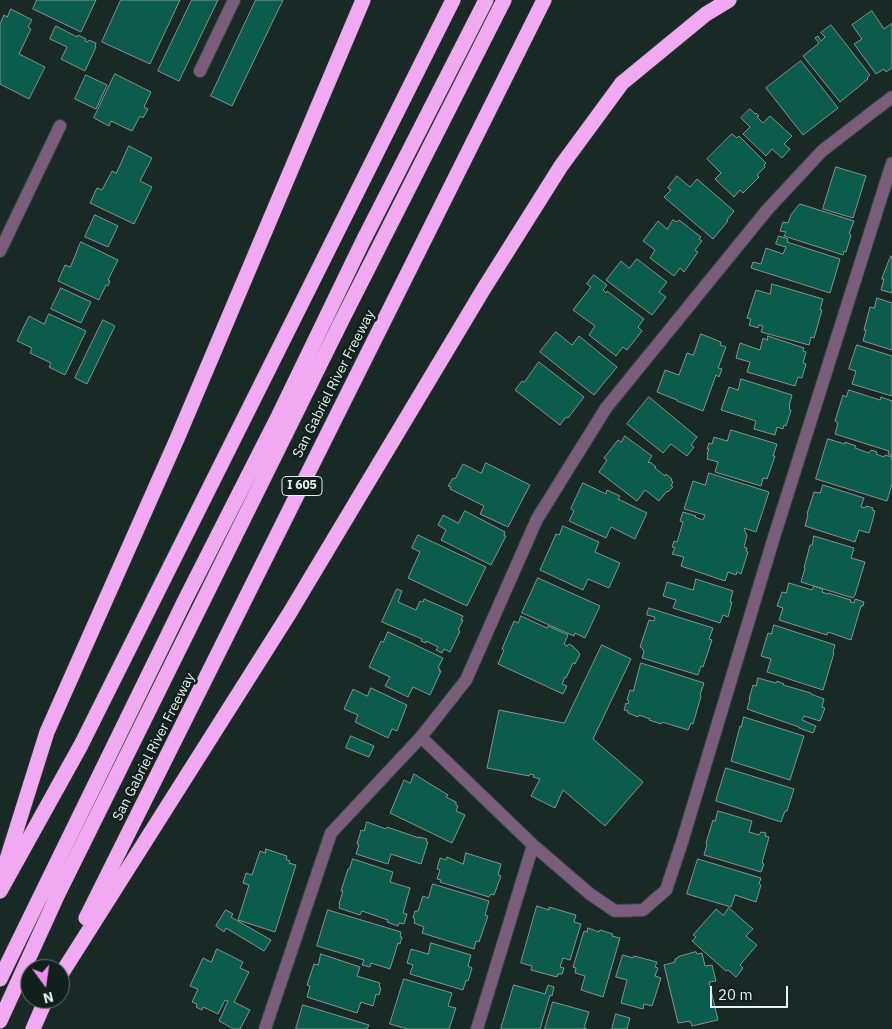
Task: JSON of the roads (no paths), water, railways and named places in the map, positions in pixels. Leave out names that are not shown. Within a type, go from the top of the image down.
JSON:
[{"type":"highway","points":[[0,881],[47,732],[173,448],[363,0]]},
{"type":"highway","points":[[0,891],[81,745],[453,0]]},
{"type":"highway","points":[[0,979],[363,241],[486,0]]},
{"type":"highway","points":[[0,1021],[58,894],[342,320],[504,0]]},
{"type":"highway","name":"San Gabriel River Freeway","points":[[66,959],[544,0]]},
{"type":"highway","points":[[70,960],[289,614],[483,290],[561,166],[622,83],[706,14],[729,0]]},
{"type":"highway","points":[[33,1029],[42,1009]]},
{"type":"street","points":[[200,71],[234,0]]},
{"type":"street","points":[[265,1029],[331,833],[421,737],[466,680],[536,518],[606,408],[767,210],[822,151],[892,97]]},
{"type":"street","points":[[0,251],[60,126]]},
{"type":"street","points":[[421,737],[533,846],[590,894],[615,911],[643,910],[666,890],[774,537],[892,163]]},
{"type":"street","points":[[477,1029],[533,846]]}]
